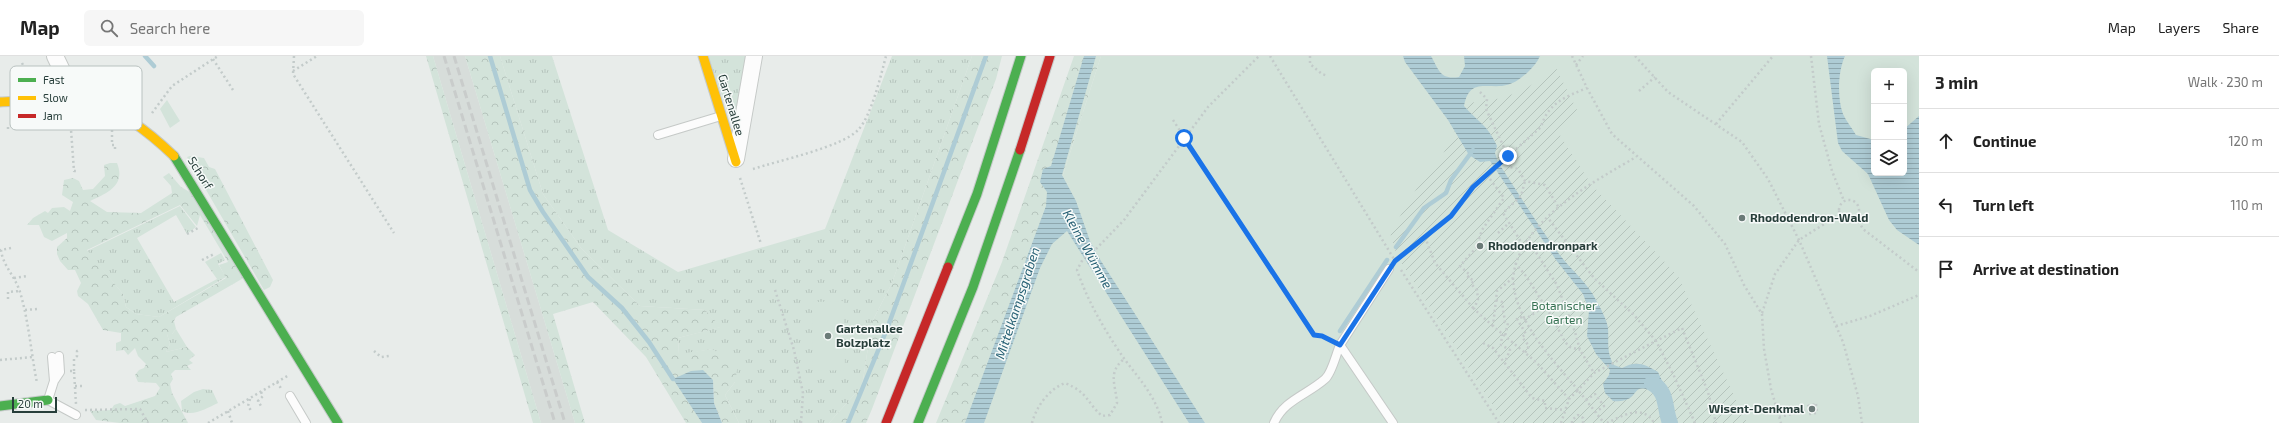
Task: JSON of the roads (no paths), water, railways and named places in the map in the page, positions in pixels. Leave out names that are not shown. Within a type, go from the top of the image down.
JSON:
[{"type":"main road","name":"Gartenallee","points":[[703,56],[721,115],[740,169]]},
{"type":"main road","points":[[886,423],[977,194],[1021,56]]},
{"type":"main road","points":[[918,423],[967,301],[1003,205],[1050,56]]},
{"type":"main road","name":"Schorf","points":[[0,102],[10,102]]},
{"type":"main road","name":"Schorf","points":[[142,126],[177,158],[338,423]]},
{"type":"main road","points":[[0,406],[44,401]]},
{"type":"street","points":[[55,56],[59,66]]},
{"type":"street","points":[[740,169],[754,56]]},
{"type":"lane","points":[[658,135],[721,115]]},
{"type":"lane","points":[[1274,423],[1277,415],[1290,401],[1326,378],[1340,345],[1389,269]]},
{"type":"lane","points":[[1340,345],[1392,423]]},
{"type":"lane","points":[[54,381],[56,356],[60,372],[44,401],[76,413]]},
{"type":"lane","points":[[290,396],[306,423]]},
{"type":"water","points":[[1084,56],[1096,56],[1062,175],[1076,201],[1090,241],[1101,261],[1205,423],[1189,423],[1067,231],[1052,244],[1040,268],[984,423],[965,423],[1046,206],[1047,192],[1040,182],[1043,169],[1051,166]]},
{"type":"water","points":[[1403,56],[1431,56],[1441,73],[1453,78],[1459,77],[1465,66],[1464,56],[1540,56],[1527,73],[1512,83],[1502,86],[1482,86],[1473,89],[1469,92],[1464,106],[1490,133],[1497,146],[1495,153],[1498,162],[1559,254],[1584,282],[1592,294],[1603,314],[1608,328],[1608,347],[1611,360],[1614,365],[1622,368],[1632,364],[1640,364],[1658,372],[1667,392],[1665,398],[1652,391],[1639,389],[1630,398],[1623,401],[1613,401],[1605,393],[1603,384],[1609,375],[1610,370],[1596,354],[1587,336],[1589,310],[1583,294],[1556,260],[1490,161],[1480,162],[1469,155],[1448,120],[1405,62]]},
{"type":"water","points":[[1827,56],[1845,56],[1841,69],[1839,85],[1841,108],[1844,117],[1856,135],[1871,139],[1871,176],[1907,176],[1907,126],[1919,116],[1919,245],[1897,230],[1889,220],[1868,174],[1842,151],[1838,143]]},
{"type":"water","points":[[703,370],[713,380],[714,403],[722,423],[702,423],[673,379],[691,371]]},
{"type":"waterway","points":[[145,56],[154,66]]},
{"type":"waterway","points":[[490,56],[530,190],[543,212],[588,277],[622,308],[649,342],[673,379]]},
{"type":"waterway","points":[[848,423],[887,329],[986,56]]},
{"type":"waterway","points":[[1396,247],[1424,208],[1446,193],[1451,180],[1473,150]]},
{"type":"waterway","points":[[1340,331],[1387,260]]},
{"type":"waterway","points":[[1652,383],[1661,391],[1670,423]]},
{"type":"railway","points":[[444,56],[555,423]]},
{"type":"railway","points":[[454,56],[565,423]]},
{"type":"place","name":"Rhododendron-Wald","points":[[1742,218]]},
{"type":"place","name":"Rhododendronpark","points":[[1480,246]]},
{"type":"place","name":"Gartenallee Bolzplatz","points":[[828,336]]},
{"type":"place","name":"Wisent-Denkmal","points":[[1812,409]]},
{"type":"water label","name":"Kleine Wümme","points":[[1088,249]]},
{"type":"water label","name":"Mittelkampsgraben","points":[[1017,303]]},
{"type":"park label","name":"Botanischer Garten","points":[[1564,313]]}]
